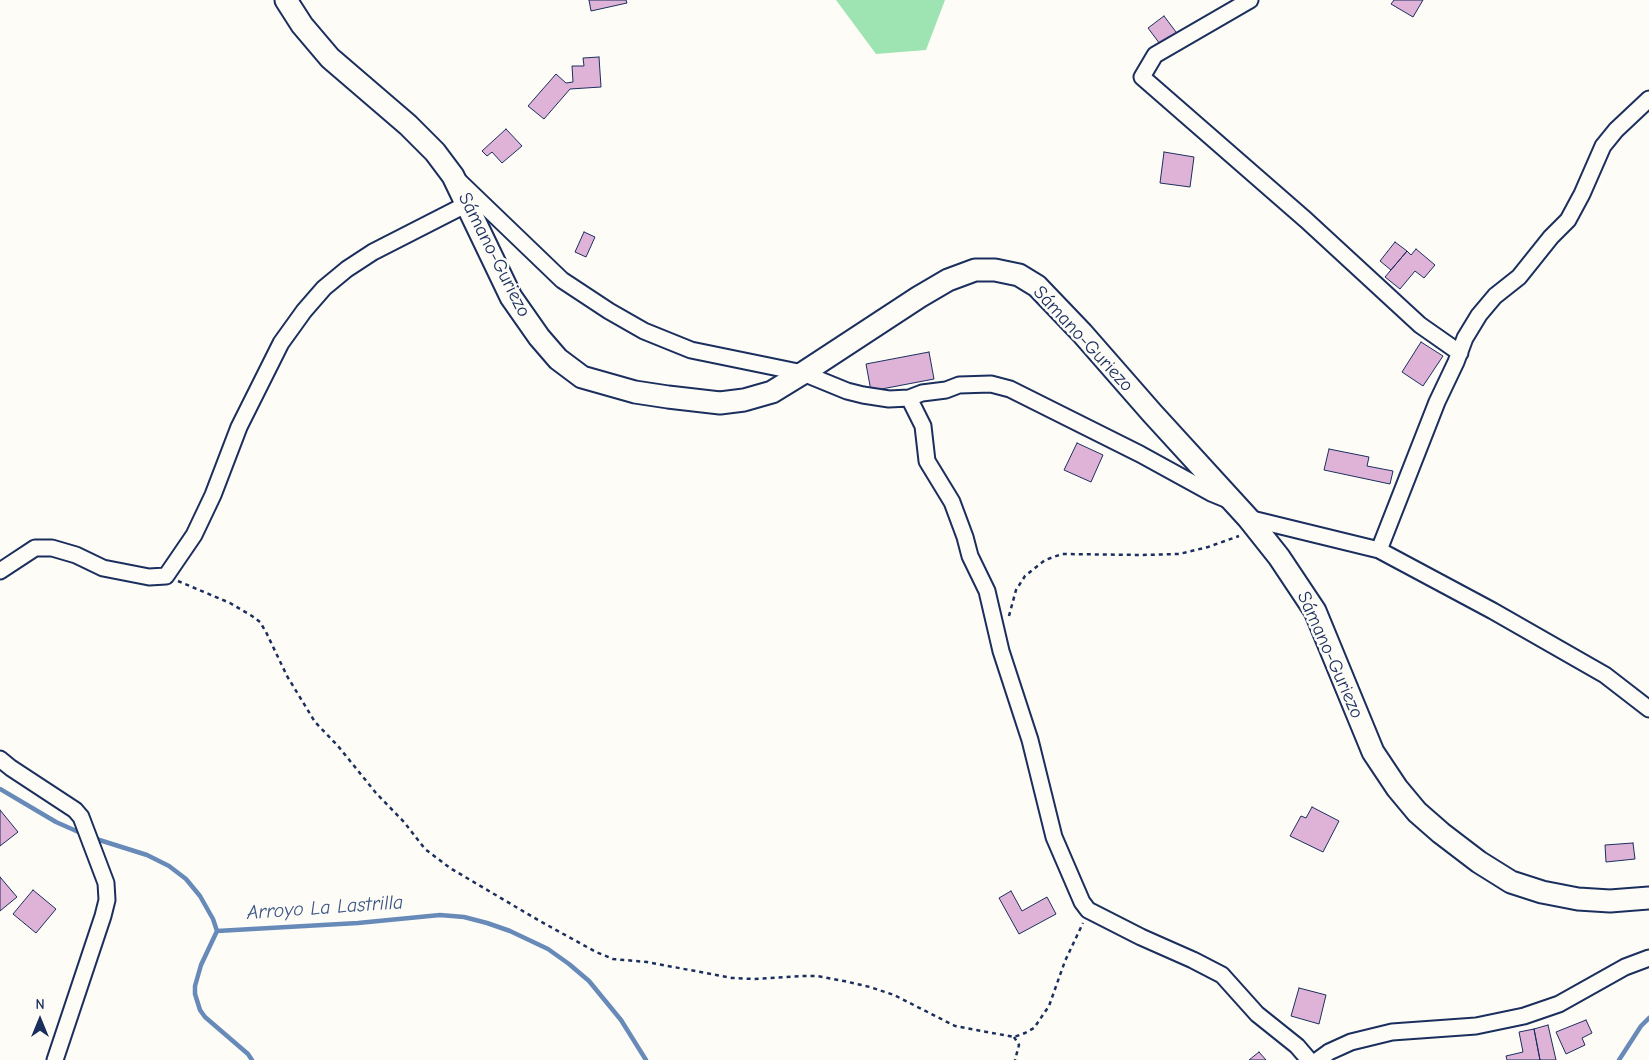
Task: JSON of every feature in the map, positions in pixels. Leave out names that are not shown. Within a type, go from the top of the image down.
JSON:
[{"type":"street","name":"Sámano-Guriezo","points":[[286,0],[302,25],[330,58],[408,125],[435,152],[449,171],[467,204],[511,297],[539,338],[558,359],[582,377],[635,392],[720,403],[744,400],[772,392],[918,297],[948,280],[975,270],[995,270],[1019,274],[1037,286],[1075,326],[1252,523],[1299,585],[1315,612],[1374,752],[1397,788],[1417,812],[1479,862],[1511,882],[1542,892],[1578,899],[1610,901],[1649,898]]},
{"type":"street","points":[[1250,0],[1155,55],[1142,77],[1306,220],[1420,325],[1460,352]]},
{"type":"street","points":[[1379,550],[1437,402],[1465,338],[1479,315],[1495,296],[1519,277],[1551,237],[1568,220],[1582,194],[1603,146],[1616,130],[1649,99]]},
{"type":"street","points":[[449,171],[562,280],[609,311],[644,331],[691,350],[803,373],[847,391],[889,399],[909,398],[922,393],[946,390],[959,385],[991,384],[1010,389],[1140,454],[1211,493],[1233,502]]},
{"type":"street","points":[[0,571],[35,548],[52,548],[76,555],[103,568],[149,577],[166,576],[194,535],[213,495],[239,427],[281,344],[304,311],[324,288],[347,268],[373,252],[467,204]]},
{"type":"street","points":[[909,398],[924,426],[927,461],[952,502],[970,556],[987,591],[1001,651],[1030,740],[1054,837],[1082,902],[1088,910],[1141,937],[1194,960],[1222,976],[1258,1014],[1297,1046],[1309,1060]]},
{"type":"street","points":[[1252,523],[1379,550],[1493,611],[1605,675],[1649,709]]},
{"type":"street","points":[[0,759],[75,810],[81,817],[106,883],[107,900],[55,1060]]},
{"type":"street","points":[[1318,1060],[1329,1052],[1351,1042],[1392,1032],[1476,1026],[1524,1016],[1559,1004],[1625,967],[1649,958]]},
{"type":"path","points":[[1009,616],[1016,590],[1025,576],[1046,560],[1062,554],[1179,554],[1235,538],[1252,523]]},
{"type":"path","points":[[166,576],[230,604],[260,622],[298,697],[315,722],[338,746],[376,793],[404,822],[425,849],[450,868],[571,938],[613,959],[647,962],[732,978],[754,980],[785,976],[817,976],[853,983],[894,995],[955,1026],[1014,1037],[1034,1028],[1049,1006],[1065,961],[1088,910]]},
{"type":"path","points":[[1014,1037],[1019,1045],[1015,1060]]},
{"type":"green space","points":[[836,0],[945,0],[926,50],[876,54]]},
{"type":"building","points":[[589,0],[626,0],[627,3],[591,11]]},
{"type":"building","points":[[1394,0],[1423,0],[1413,17],[1391,4]]},
{"type":"building","points":[[1164,16],[1179,36],[1163,48],[1148,28]]},
{"type":"building","points":[[599,57],[601,87],[570,89],[544,119],[528,106],[556,74],[566,83],[573,82],[572,66],[584,66],[583,58]]},
{"type":"building","points":[[506,129],[522,146],[502,163],[492,152],[487,156],[482,151]]},
{"type":"building","points":[[1164,152],[1194,157],[1190,187],[1160,183]]},
{"type":"building","points":[[584,232],[595,237],[586,257],[575,252]]},
{"type":"building","points":[[1395,242],[1407,251],[1391,270],[1380,261]]},
{"type":"building","points":[[1416,249],[1435,265],[1424,278],[1415,271],[1400,289],[1385,277],[1407,251],[1411,255]]},
{"type":"building","points":[[1421,342],[1443,356],[1423,386],[1402,372]]},
{"type":"building","points":[[929,352],[934,379],[871,391],[866,364]]},
{"type":"building","points":[[1077,443],[1103,455],[1091,482],[1064,470]]},
{"type":"building","points":[[1329,449],[1369,457],[1367,466],[1393,471],[1390,484],[1324,470]]},
{"type":"building","points":[[1312,807],[1339,821],[1323,852],[1290,836],[1301,816],[1306,818]]},
{"type":"building","points":[[0,810],[18,832],[0,846]]},
{"type":"building","points":[[1633,843],[1635,859],[1606,862],[1605,845]]},
{"type":"building","points":[[0,877],[17,897],[0,911]]},
{"type":"building","points":[[33,890],[56,909],[36,933],[13,914]]},
{"type":"building","points":[[1011,891],[1022,911],[1047,897],[1056,914],[1019,934],[999,898]]},
{"type":"building","points":[[1299,988],[1326,995],[1319,1024],[1291,1016]]},
{"type":"building","points":[[1586,1020],[1592,1033],[1582,1038],[1585,1045],[1566,1054],[1556,1032]]},
{"type":"building","points":[[1548,1025],[1556,1060],[1540,1060],[1534,1029]]},
{"type":"building","points":[[1534,1029],[1540,1060],[1507,1060],[1506,1056],[1523,1052],[1519,1032]]},
{"type":"building","points":[[1259,1052],[1266,1060],[1249,1060]]},
{"type":"waterway","name":"Arroyo La Lastrilla","points":[[0,789],[56,822],[83,834]]},
{"type":"waterway","name":"Arroyo La Lastrilla","points":[[93,838],[147,855],[169,866],[186,879],[200,896],[213,919],[217,931]]},
{"type":"waterway","name":"Arroyo La Lastrilla","points":[[217,931],[358,923],[440,915],[464,917],[487,923],[510,931],[548,949],[589,981],[621,1020],[646,1060]]},
{"type":"waterway","points":[[217,931],[201,965],[195,986],[195,994],[200,1010],[205,1017],[248,1054],[252,1060]]},
{"type":"waterway","name":"Arroyo La Lastrilla","points":[[1619,1060],[1641,1026],[1649,1018]]}]
